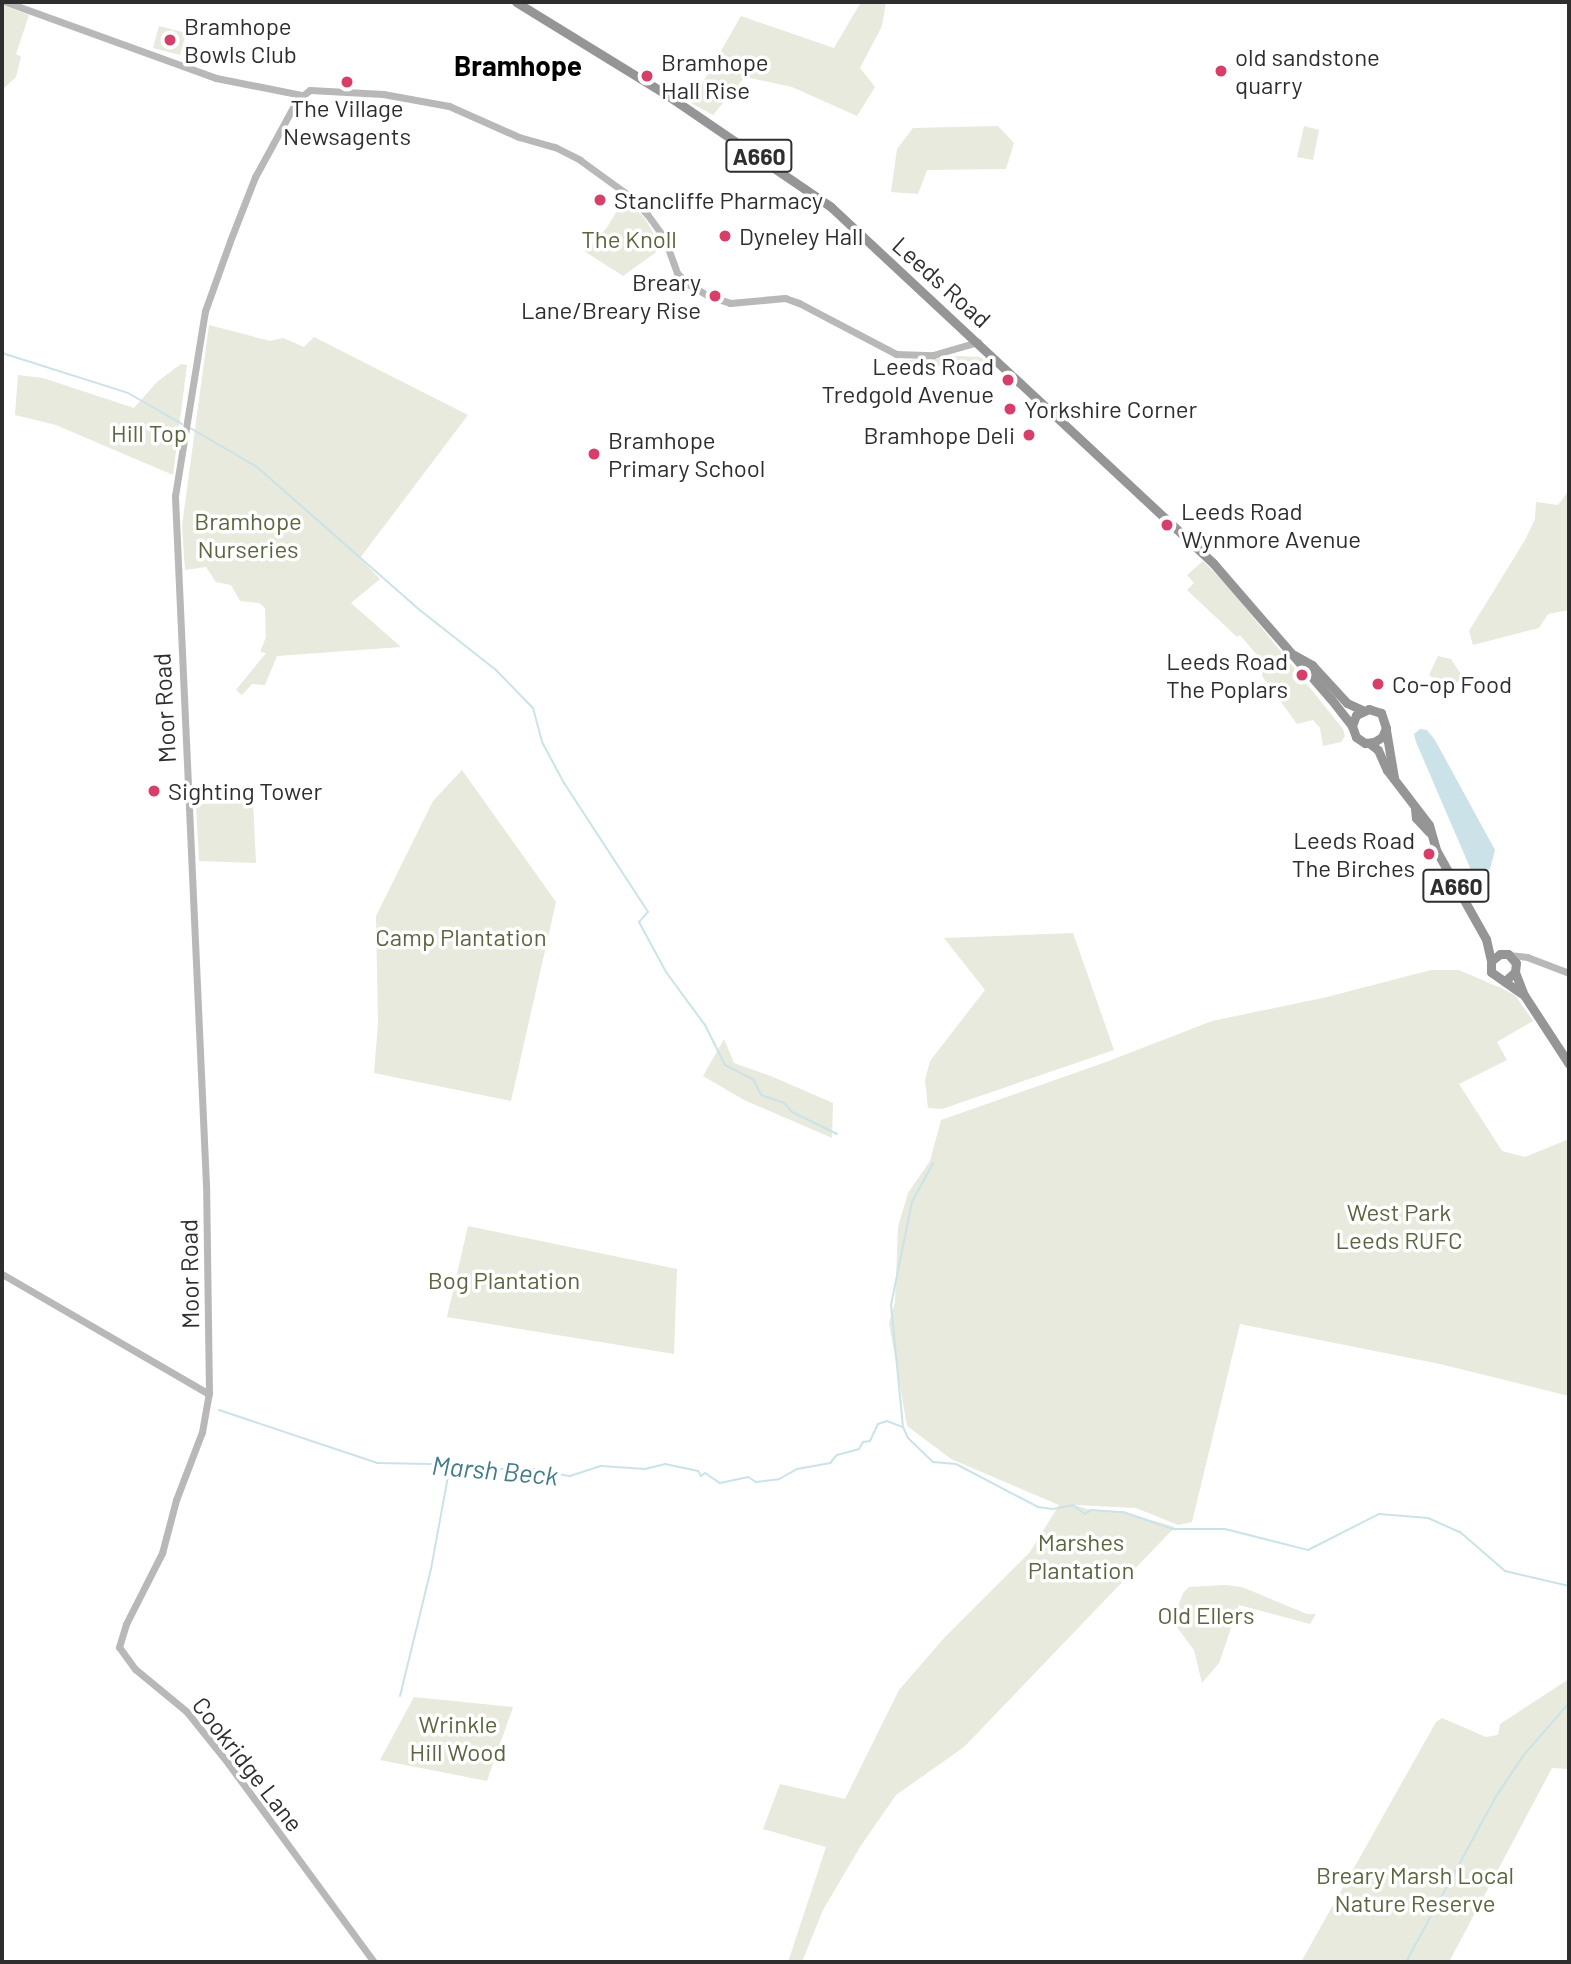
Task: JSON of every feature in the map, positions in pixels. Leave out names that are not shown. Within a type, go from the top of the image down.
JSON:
[{"type":"highway","name":"Leeds Road","points":[[516,2],[664,93],[811,192],[978,342],[1191,540],[1242,595],[1352,726]]},
{"type":"highway","name":"Leeds Road","points":[[1289,653],[1305,660],[1347,703],[1362,710]]},
{"type":"highway","points":[[1373,709],[1381,713],[1386,728],[1382,737],[1369,743],[1356,737],[1352,726],[1356,715],[1362,710],[1373,709]]},
{"type":"highway","name":"A660","points":[[1386,728],[1394,778]]},
{"type":"highway","name":"A660","points":[[1369,743],[1378,750],[1415,809],[1422,812],[1436,850],[1486,939],[1491,961]]},
{"type":"highway","name":"A660","points":[[1486,939],[1506,954]]},
{"type":"highway","points":[[1524,995],[1506,980],[1493,976],[1491,961],[1506,954],[1516,962],[1516,971],[1524,995],[1569,1064]]},
{"type":"highway","points":[[1506,980],[1516,971]]},
{"type":"street","points":[[6,2],[216,78],[302,95]]},
{"type":"street","name":"Moor Road","points":[[209,1394],[206,1185],[175,496],[205,311],[255,177],[284,120],[302,95],[310,90],[383,94],[449,106],[477,116],[519,137],[555,147],[580,160],[631,197],[664,237],[677,273],[688,284],[709,296],[730,303],[785,299],[799,303],[895,354],[933,355],[978,342]]},
{"type":"street","points":[[1506,954],[1569,972]]},
{"type":"street","points":[[1516,971],[1534,960]]},
{"type":"street","points":[[2,1274],[209,1394]]},
{"type":"street","name":"Cookridge Lane","points":[[209,1394],[202,1432],[176,1500],[162,1553],[123,1631],[119,1647],[135,1669],[186,1711],[228,1763],[374,1962]]},
{"type":"green space","points":[[861,2],[886,2],[882,26],[860,68],[875,87],[857,116],[792,87],[745,77],[713,115],[691,103],[741,16],[834,48]]},
{"type":"green space","points":[[2,5],[29,15],[16,54],[21,57],[16,77],[2,90]]},
{"type":"green space","name":"Bramhope Bowls Club","points":[[159,26],[186,33],[180,55],[153,48]]},
{"type":"green space","points":[[998,126],[1014,143],[1006,169],[927,170],[918,194],[891,192],[897,149],[913,128]]},
{"type":"green space","points":[[1304,126],[1319,130],[1313,160],[1297,157]]},
{"type":"green space","name":"The Knoll","points":[[625,198],[646,220],[659,244],[655,253],[623,276],[584,251],[606,229]]},
{"type":"green space","name":"Bramhope Nurseries","points":[[209,325],[270,341],[283,338],[304,347],[314,337],[468,415],[360,558],[380,579],[351,603],[401,647],[277,656],[265,685],[252,684],[242,695],[236,690],[266,653],[260,652],[266,637],[265,608],[259,603],[240,601],[231,585],[216,582],[206,567],[185,570],[182,526]]},
{"type":"green space","points":[[980,357],[998,371],[977,362],[962,361],[895,377],[899,361]]},
{"type":"green space","name":"Hill Top","points":[[181,364],[187,365],[173,475],[56,425],[15,415],[18,375],[43,378],[134,408],[157,382]]},
{"type":"green space","points":[[1569,490],[1569,610],[1548,614],[1539,628],[1473,645],[1469,631],[1525,540],[1535,519],[1536,502],[1558,505]]},
{"type":"green space","points":[[1203,561],[1229,587],[1343,729],[1345,736],[1341,742],[1323,746],[1320,728],[1313,720],[1297,724],[1262,676],[1264,663],[1240,635],[1237,637],[1187,590],[1194,583],[1187,575]]},
{"type":"green space","points":[[1438,656],[1451,659],[1462,676],[1451,691],[1429,675]]},
{"type":"green space","name":"Camp Plantation","points":[[462,770],[556,902],[511,1101],[374,1073],[378,1023],[376,916],[433,801]]},
{"type":"green space","points":[[253,803],[256,863],[199,861],[196,804]]},
{"type":"green space","points":[[1073,933],[1114,1050],[942,1109],[928,1108],[925,1080],[930,1061],[985,990],[944,938]]},
{"type":"green space","points":[[1431,970],[1459,970],[1515,995],[1533,1021],[1497,1042],[1507,1060],[1459,1084],[1502,1151],[1525,1157],[1569,1139],[1569,1396],[1440,1364],[1240,1324],[1192,1522],[1178,1525],[1136,1508],[1074,1505],[1091,1510],[1123,1512],[1175,1527],[964,1747],[896,1795],[860,1847],[823,1910],[802,1962],[788,1962],[826,1847],[763,1829],[780,1784],[845,1799],[899,1690],[945,1637],[1030,1552],[1059,1505],[951,1459],[907,1426],[889,1323],[895,1302],[898,1227],[908,1193],[930,1161],[941,1120],[1106,1062],[1212,1021],[1327,997]]},
{"type":"green space","points":[[724,1039],[734,1063],[833,1103],[832,1138],[744,1100],[703,1076]]},
{"type":"green space","name":"Bog Plantation","points":[[468,1226],[677,1269],[674,1354],[447,1317]]},
{"type":"green space","name":"Old Ellers","points":[[1189,1587],[1242,1587],[1307,1614],[1316,1614],[1310,1624],[1239,1605],[1219,1663],[1202,1683],[1194,1650],[1176,1626],[1176,1612],[1183,1593]]},
{"type":"green space","name":"Breary Marsh Local Nature Reserve","points":[[1569,1679],[1569,1769],[1552,1768],[1449,1962],[1301,1962],[1436,1722],[1442,1718],[1486,1737],[1498,1735],[1500,1724]]},
{"type":"green space","name":"Wrinkle Hill Wood","points":[[414,1697],[513,1707],[487,1781],[380,1760]]},
{"type":"water","points":[[1420,729],[1427,730],[1435,740],[1495,850],[1490,869],[1483,873],[1471,870],[1416,742],[1414,734]]},
{"type":"waterway","points":[[2,353],[128,393],[182,424]]},
{"type":"waterway","points":[[190,428],[257,467],[421,611],[496,670],[533,708],[542,742],[564,783],[648,912],[639,922],[666,972],[705,1025],[725,1065],[753,1079],[761,1095],[784,1103],[792,1112],[837,1134]]},
{"type":"waterway","points":[[903,1427],[891,1305],[912,1202],[933,1163]]},
{"type":"waterway","name":"Marsh Beck","points":[[219,1410],[377,1463],[485,1465],[493,1469],[533,1469],[570,1476],[601,1466],[645,1469],[665,1464],[698,1471],[701,1476],[705,1473],[720,1483],[748,1477],[756,1482],[779,1479],[797,1469],[830,1463],[837,1455],[859,1449],[863,1442],[870,1441],[878,1424],[887,1421],[903,1427],[908,1438],[933,1462],[956,1464],[1038,1507],[1053,1509],[1073,1505],[1085,1514],[1091,1510],[1123,1512],[1173,1529],[1225,1529],[1308,1550],[1379,1514],[1428,1518],[1460,1532],[1505,1571],[1569,1586]]},
{"type":"waterway","points":[[400,1696],[431,1569],[450,1465]]},
{"type":"waterway","points":[[1406,1962],[1495,1798],[1523,1756],[1569,1703]]},
{"type":"place","name":"Bramhope Bowls Club","points":[[170,40]]},
{"type":"place","name":"old sandstone quarry","points":[[1221,71]]},
{"type":"place","name":"Bramhope Hall Rise","points":[[647,76]]},
{"type":"place","name":"The Village Newsagents","points":[[347,82]]},
{"type":"place","name":"Stancliffe Pharmacy","points":[[600,200]]},
{"type":"place","name":"Dyneley Hall","points":[[725,236]]},
{"type":"place","name":"Breary Lane/Breary Rise","points":[[715,296]]},
{"type":"place","name":"Leeds Road Tredgold Avenue","points":[[1008,380]]},
{"type":"place","name":"Yorkshire Corner","points":[[1010,409]]},
{"type":"place","name":"Bramhope Deli","points":[[1029,435]]},
{"type":"place","name":"Bramhope Primary School","points":[[594,454]]},
{"type":"place","name":"Leeds Road Wynmore Avenue","points":[[1167,525]]},
{"type":"place","name":"Leeds Road The Poplars","points":[[1302,675]]},
{"type":"place","name":"Co-op Food","points":[[1378,684]]},
{"type":"place","name":"Sighting Tower","points":[[154,791]]},
{"type":"place","name":"Leeds Road The Birches","points":[[1429,854]]},
{"type":"district","name":"Bramhope","points":[[518,65]]},
{"type":"park label","name":"West Park Leeds RUFC","points":[[1399,1226]]},
{"type":"park label","name":"Marshes Plantation","points":[[1081,1556]]}]
